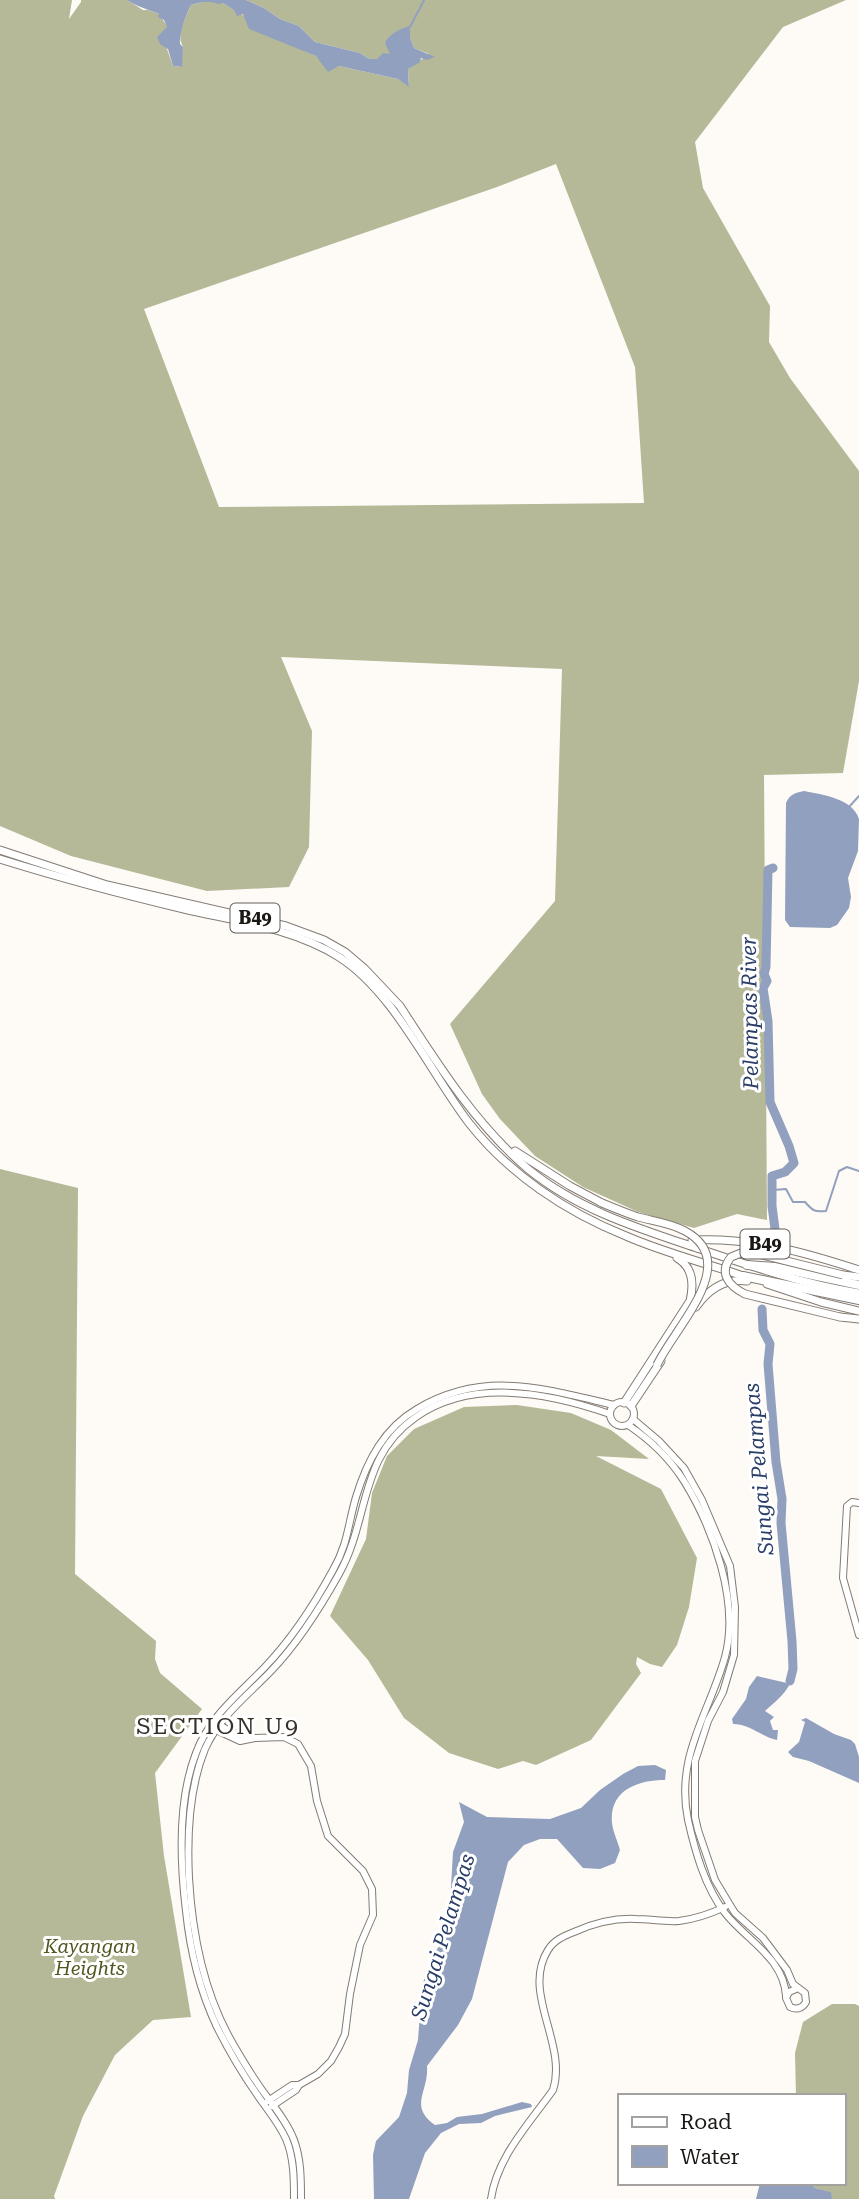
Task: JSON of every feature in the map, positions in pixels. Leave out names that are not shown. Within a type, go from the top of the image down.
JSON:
[{"type":"highway","points":[[747,1265],[775,1267],[859,1285]]},
{"type":"highway","points":[[743,1276],[859,1300]]},
{"type":"main road","name":"B49","points":[[0,850],[107,885],[286,926],[324,940],[345,952],[365,969],[400,1006],[451,1082],[494,1137],[551,1186],[595,1211],[667,1238],[797,1281],[859,1293]]},
{"type":"main road","name":"B49","points":[[0,859],[105,890],[284,932],[340,958],[382,997],[468,1122],[499,1158],[533,1184],[574,1211],[627,1237],[821,1302],[859,1311]]},
{"type":"main road","points":[[494,1137],[559,1180],[602,1203],[684,1230],[697,1240],[705,1251],[708,1269],[704,1289],[657,1365]]},
{"type":"main road","name":"B49","points":[[667,1238],[755,1242],[813,1255],[859,1270]]},
{"type":"main road","points":[[627,1404],[690,1301],[692,1281],[686,1263],[665,1250]]},
{"type":"main road","points":[[859,1277],[746,1251],[731,1257],[724,1269],[725,1277],[733,1288],[744,1294],[859,1319]]},
{"type":"main road","points":[[627,1404],[667,1354],[710,1290],[739,1280],[762,1282]]},
{"type":"street","points":[[300,2199],[301,2171],[293,2137],[279,2115],[255,2092],[218,2028],[208,2005],[194,1957],[186,1913],[182,1836],[195,1755],[214,1725],[297,1629],[312,1606],[344,1550],[356,1497],[370,1459],[395,1425],[440,1397],[503,1385],[544,1388],[614,1405],[627,1404],[634,1411],[630,1422],[622,1426],[611,1420],[610,1414],[614,1405]]},
{"type":"street","points":[[294,2199],[293,2170],[286,2139],[264,2091],[228,2034],[209,1989],[194,1928],[189,1877],[189,1836],[198,1772],[214,1725],[227,1715],[288,1651],[318,1609],[350,1552],[376,1462],[402,1428],[416,1417],[432,1408],[467,1396],[501,1392],[575,1402],[610,1414]]},
{"type":"street","points":[[630,1422],[684,1468],[702,1500],[730,1566],[735,1607],[734,1655],[723,1692],[708,1721],[695,1760],[695,1817],[726,1906],[774,1963],[783,1979],[790,2007],[802,2007],[806,1996],[777,1955],[763,1938],[726,1906]]},
{"type":"street","points":[[859,1503],[852,1502],[846,1506],[843,1578],[859,1635]]},
{"type":"street","points":[[226,1732],[227,1715]]},
{"type":"street","points":[[214,1725],[240,1741],[284,1737],[298,1744],[311,1766],[317,1801],[328,1836],[363,1871],[372,1889],[374,1904],[370,1926],[360,1945],[356,1961],[345,2034],[331,2061],[318,2074],[299,2085],[296,2091],[269,2104]]},
{"type":"street","points":[[210,1738],[226,1732]]},
{"type":"street","points":[[491,2199],[505,2157],[553,2090],[555,2082],[557,2062],[539,1972],[551,1945],[563,1936],[583,1928],[618,1919],[687,1920],[726,1906]]},
{"type":"street","points":[[786,1998],[789,1992],[798,1988]]},
{"type":"street","points":[[264,2091],[280,2097]]},
{"type":"street","points":[[279,2115],[280,2097]]},
{"type":"green space","points":[[0,0],[72,0],[69,19],[81,0],[127,0],[143,10],[159,14],[167,26],[166,46],[173,66],[181,67],[183,47],[180,37],[191,5],[206,1],[223,3],[333,68],[339,66],[398,79],[409,86],[408,69],[429,54],[414,48],[410,37],[390,54],[369,59],[360,53],[315,42],[299,26],[246,0],[846,0],[783,27],[695,142],[703,188],[770,306],[769,342],[790,378],[859,471],[859,681],[843,773],[764,775],[767,1220],[737,1214],[694,1228],[638,1212],[583,1187],[535,1156],[500,1119],[482,1094],[450,1024],[555,901],[562,669],[281,657],[312,731],[309,847],[289,887],[207,891],[71,856],[0,826]],"holes":[[[556,164],[635,367],[644,503],[219,507],[144,309],[497,187]]]},
{"type":"green space","name":"Kayangan Heights","points":[[0,1169],[78,1188],[75,1574],[156,1641],[155,1659],[160,1673],[202,1709],[155,1773],[164,1856],[191,2017],[153,2020],[115,2055],[83,2116],[55,2199],[0,2199]]},
{"type":"green space","points":[[517,1405],[571,1413],[611,1430],[649,1459],[596,1456],[661,1489],[697,1558],[689,1607],[677,1645],[662,1667],[637,1657],[636,1664],[641,1673],[591,1740],[536,1765],[523,1761],[498,1769],[449,1753],[404,1718],[368,1660],[330,1616],[366,1539],[372,1493],[387,1456],[414,1429],[464,1407]]},
{"type":"green space","points":[[832,2004],[859,2006],[859,2199],[832,2199],[830,2192],[813,2185],[845,2185],[845,2094],[796,2094],[795,2053],[803,2022]]},
{"type":"water","points":[[127,0],[246,0],[299,26],[315,42],[360,53],[369,59],[377,59],[383,53],[390,54],[385,43],[389,37],[410,26],[414,48],[435,57],[427,60],[421,58],[420,62],[408,69],[409,87],[398,79],[339,66],[328,72],[316,56],[249,29],[243,14],[237,16],[234,10],[223,3],[205,2],[191,5],[181,34],[182,67],[173,66],[168,49],[160,44],[157,37],[167,27],[164,20],[158,17],[159,14]]},
{"type":"water","points":[[804,791],[844,802],[859,819],[858,851],[848,878],[851,897],[849,908],[837,925],[830,928],[790,927],[785,920],[786,803],[793,794]]},
{"type":"water","points":[[795,1669],[788,1688],[765,1711],[774,1717],[770,1721],[773,1730],[778,1730],[777,1740],[745,1726],[733,1724],[732,1719],[757,1676],[787,1683],[792,1670]]},
{"type":"water","points":[[806,1718],[855,1744],[859,1757],[859,1783],[809,1761],[793,1757],[788,1752],[799,1742],[805,1722],[801,1720]]},
{"type":"water","points":[[655,1765],[666,1770],[665,1780],[636,1785],[627,1789],[615,1802],[612,1823],[620,1850],[615,1863],[600,1869],[583,1868],[557,1839],[540,1839],[524,1845],[508,1862],[472,1999],[458,2025],[427,2066],[421,2105],[427,2118],[435,2125],[447,2123],[457,2117],[482,2114],[522,2102],[531,2104],[532,2107],[495,2116],[481,2123],[459,2124],[441,2133],[425,2153],[409,2199],[374,2199],[373,2155],[376,2141],[399,2117],[418,2040],[422,1986],[432,1956],[449,1933],[452,1923],[450,1904],[453,1852],[464,1822],[459,1802],[487,1817],[550,1819],[581,1808],[600,1790],[638,1766]]},
{"type":"water","points":[[760,2185],[813,2185],[831,2192],[832,2199],[756,2199]]},
{"type":"waterway","points":[[410,27],[424,0]]},
{"type":"waterway","name":"Pelampas River","points":[[848,808],[859,796]]},
{"type":"waterway","name":"Pelampas River","points":[[773,868],[768,870],[764,974],[767,981],[763,988],[768,1021],[770,1102],[794,1163],[785,1172],[772,1176],[775,1229]]},
{"type":"waterway","points":[[773,1190],[786,1189],[793,1202],[805,1202],[814,1210],[826,1211],[839,1171],[847,1167],[859,1171]]},
{"type":"waterway","name":"Sungai Pelampas","points":[[762,1309],[763,1330],[770,1344],[768,1364],[776,1462],[782,1499],[781,1523],[792,1641],[793,1669],[790,1681]]},
{"type":"district","name":"SECTION U9","points":[[218,1726]]}]
